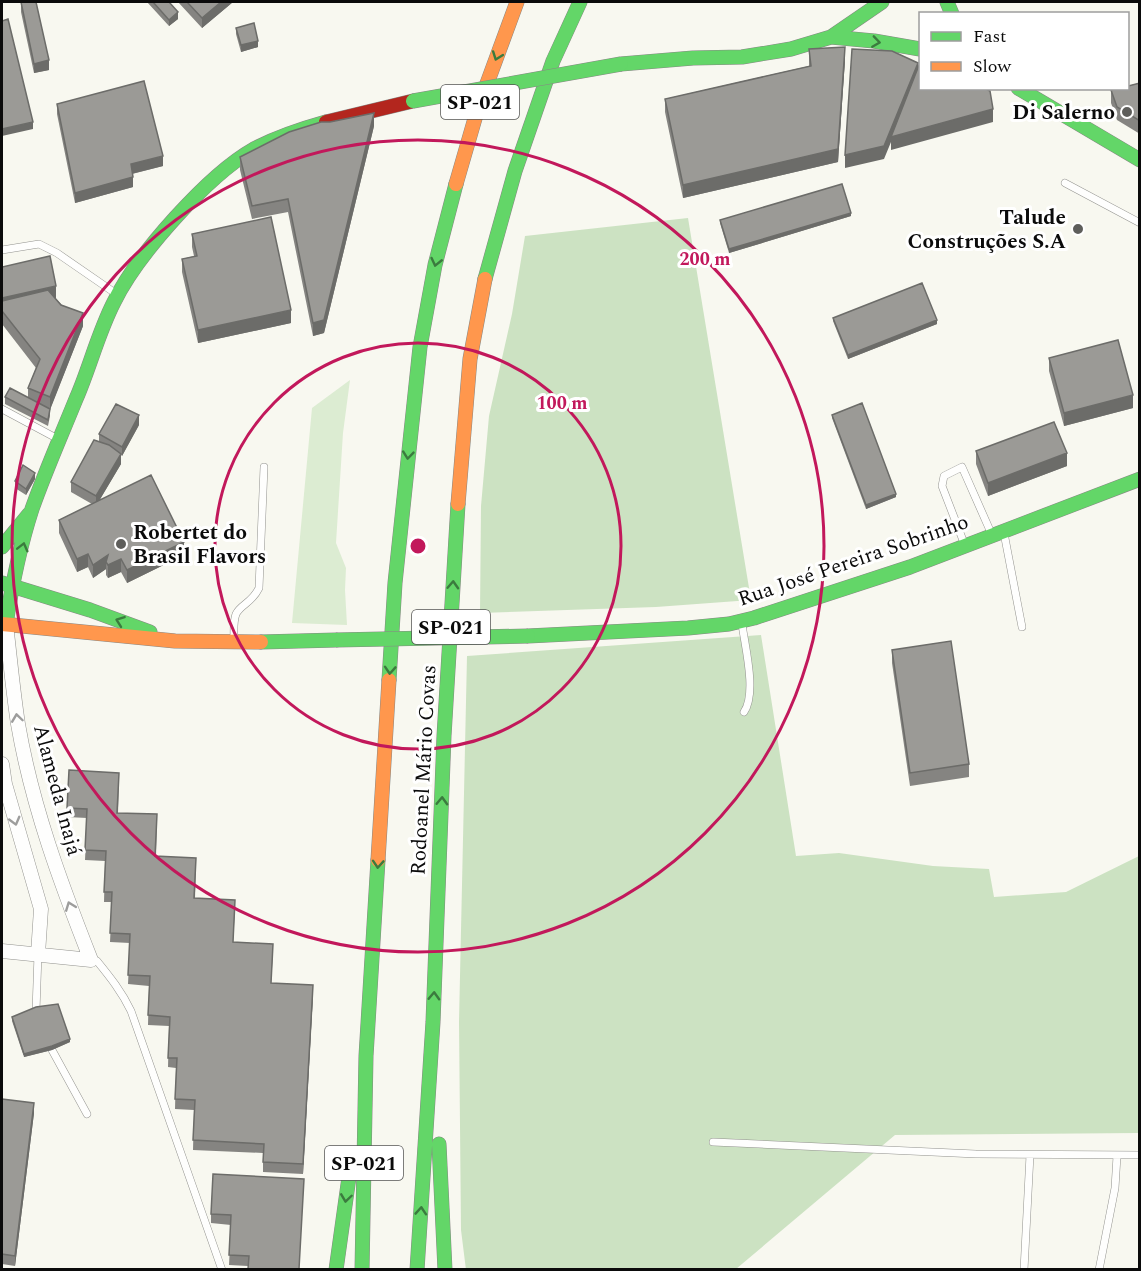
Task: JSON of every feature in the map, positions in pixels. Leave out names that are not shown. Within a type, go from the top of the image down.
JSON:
[{"type":"main road","name":"Rodoanel Mário Covas","points":[[362,1269],[366,1056],[395,583],[420,346],[435,265],[450,205],[478,108],[517,2]]},
{"type":"main road","name":"Rodoanel Mário Covas","points":[[417,1269],[433,1022],[444,736],[460,459],[470,358],[487,267],[515,171],[553,61],[580,2]]},
{"type":"main road","points":[[831,38],[882,2]]},
{"type":"main road","points":[[4,624],[8,584],[32,510],[117,295],[128,277],[173,222],[214,180],[254,150],[313,126],[413,101],[621,64],[765,55],[831,38],[874,41],[919,50]]},
{"type":"main road","points":[[1021,90],[1140,160]]},
{"type":"main road","name":"Rua José Pereira Sobrinho","points":[[4,624],[175,641],[234,642],[528,636],[688,628],[742,621],[849,588],[1140,478]]},
{"type":"main road","points":[[2,548],[32,510]]},
{"type":"main road","name":"Rua José Pereira Sobrinho","points":[[8,584],[175,641]]},
{"type":"main road","points":[[433,1022],[445,1269]]},
{"type":"main road","points":[[336,1269],[366,1056]]},
{"type":"street","name":"Alameda Inajá","points":[[4,624],[18,724],[28,772],[64,890],[91,960]]},
{"type":"street","points":[[2,764],[5,784],[40,909],[38,954]]},
{"type":"street","points":[[2,951],[91,960]]},
{"type":"lane","points":[[1065,183],[1140,223]]},
{"type":"lane","points":[[2,250],[39,244],[57,253],[117,295]]},
{"type":"lane","points":[[2,409],[60,440]]},
{"type":"lane","points":[[234,642],[238,611],[255,598],[259,588],[264,467]]},
{"type":"lane","points":[[965,545],[942,486],[945,476],[962,467],[998,532],[1022,627]]},
{"type":"lane","points":[[742,621],[751,693],[749,705],[744,712]]},
{"type":"lane","points":[[36,1011],[38,954]]},
{"type":"lane","points":[[91,960],[97,961],[106,972],[123,995],[131,1011],[222,1269]]},
{"type":"lane","points":[[52,1050],[87,1114]]},
{"type":"lane","points":[[713,1142],[976,1155],[1140,1155]]},
{"type":"lane","points":[[1024,1269],[1030,1155]]},
{"type":"lane","points":[[1099,1269],[1115,1188],[1117,1156]]},
{"type":"green space","points":[[688,218],[751,600],[656,607],[480,613],[481,506],[489,416],[512,314],[525,236]]},
{"type":"green space","points":[[350,380],[343,433],[336,543],[346,568],[347,625],[292,623],[312,408]]},
{"type":"green space","points":[[761,635],[796,856],[839,853],[933,866],[989,869],[994,897],[1066,892],[1139,856],[1139,1133],[895,1135],[736,1269],[466,1270],[461,1230],[459,1022],[467,656]]},
{"type":"building","points":[[21,2],[36,2],[49,60],[34,64]]},
{"type":"building","points":[[153,2],[169,2],[178,12],[169,20]]},
{"type":"building","points":[[187,2],[221,2],[202,18]]},
{"type":"building","points":[[8,19],[33,122],[2,129],[2,21]]},
{"type":"building","points":[[254,23],[258,41],[241,45],[236,28]]},
{"type":"building","points":[[845,47],[838,149],[683,185],[665,99],[811,66],[809,49]]},
{"type":"building","points":[[852,49],[892,51],[918,63],[884,146],[845,155]]},
{"type":"building","points":[[919,65],[919,90],[990,91],[993,109],[891,137]]},
{"type":"building","points":[[144,81],[163,156],[131,164],[133,177],[75,193],[57,104]]},
{"type":"building","points":[[1140,83],[1140,121],[1117,107],[1111,90],[1129,90],[1129,86]]},
{"type":"building","points":[[374,113],[324,320],[313,323],[288,199],[252,206],[240,157],[289,132],[321,122]]},
{"type":"building","points":[[842,184],[851,213],[729,249],[720,220]]},
{"type":"building","points":[[271,217],[291,310],[198,330],[182,259],[197,256],[192,234]]},
{"type":"building","points":[[50,256],[56,286],[2,298],[2,267]]},
{"type":"building","points":[[922,283],[937,320],[848,355],[833,318]]},
{"type":"building","points":[[48,290],[61,305],[83,313],[50,397],[28,388],[40,359],[2,311],[2,301]]},
{"type":"building","points":[[1118,340],[1133,395],[1064,413],[1049,358]]},
{"type":"building","points":[[10,388],[50,409],[48,420],[5,397]]},
{"type":"building","points":[[862,403],[896,494],[866,505],[832,415]]},
{"type":"building","points":[[116,404],[139,415],[122,447],[99,434]]},
{"type":"building","points":[[1054,422],[1067,453],[988,483],[976,451]]},
{"type":"building","points":[[94,440],[109,445],[121,454],[96,496],[71,482]]},
{"type":"building","points":[[23,465],[35,473],[26,489],[15,481]]},
{"type":"building","name":"Robertet do Brasil Flavors","points":[[151,475],[184,542],[127,570],[121,559],[108,565],[106,562],[108,555],[93,565],[88,554],[77,559],[59,520]]},
{"type":"building","points":[[951,641],[969,764],[910,773],[892,650]]},
{"type":"building","points":[[69,770],[119,773],[117,813],[157,814],[155,856],[196,858],[194,898],[235,900],[233,942],[273,944],[271,983],[313,985],[303,1164],[263,1162],[264,1144],[193,1140],[195,1100],[175,1099],[177,1058],[168,1058],[170,1017],[148,1015],[150,976],[128,975],[130,934],[110,933],[112,892],[104,892],[106,851],[85,850],[87,809],[67,808]]},
{"type":"building","points":[[58,1004],[70,1039],[24,1054],[12,1017],[36,1007]]},
{"type":"building","points":[[2,1099],[34,1103],[15,1256],[2,1254]]},
{"type":"building","points":[[213,1174],[304,1179],[299,1269],[248,1269],[249,1256],[229,1255],[231,1215],[211,1214]]},
{"type":"traffic: fast","points":[[485,279],[515,171],[553,61],[580,2]]},
{"type":"traffic: fast","points":[[621,64],[693,58],[742,57],[791,49],[831,37],[882,2]]},
{"type":"traffic: fast","points":[[947,2],[951,12]]},
{"type":"traffic: fast","points":[[831,37],[919,49]]},
{"type":"traffic: fast","points":[[413,101],[621,64]]},
{"type":"traffic: fast","points":[[1021,90],[1140,160]]},
{"type":"traffic: fast","points":[[6,624],[17,566],[32,509],[103,326],[125,283],[156,240],[216,177],[254,149],[298,130],[326,122]]},
{"type":"traffic: fast","points":[[389,680],[395,583],[420,347],[435,265],[456,184]]},
{"type":"traffic: fast","points":[[528,636],[688,628],[729,624],[754,618],[910,567],[1140,479]]},
{"type":"traffic: fast","points":[[417,1270],[433,1022],[444,736],[458,504]]},
{"type":"traffic: fast","points":[[2,547],[29,514]]},
{"type":"traffic: fast","points":[[2,583],[90,610],[150,632]]},
{"type":"traffic: fast","points":[[336,640],[528,636]]},
{"type":"traffic: fast","points":[[261,642],[336,640]]},
{"type":"traffic: fast","points":[[362,1270],[366,1056],[378,860]]},
{"type":"traffic: fast","points":[[439,1144],[445,1270]]},
{"type":"traffic: fast","points":[[336,1270],[350,1170]]},
{"type":"traffic: slow","points":[[456,184],[478,108],[517,2]]},
{"type":"traffic: slow","points":[[458,504],[470,359],[485,279]]},
{"type":"traffic: slow","points":[[2,624],[175,641],[261,642]]},
{"type":"traffic: slow","points":[[378,860],[389,680]]},
{"type":"traffic: jam","points":[[326,122],[413,101]]},
{"type":"place","name":"Di Salerno","points":[[1127,112]]},
{"type":"place","name":"Talude Construções S.A","points":[[1078,229]]},
{"type":"place","name":"Robertet do Brasil Flavors","points":[[121,544]]}]
